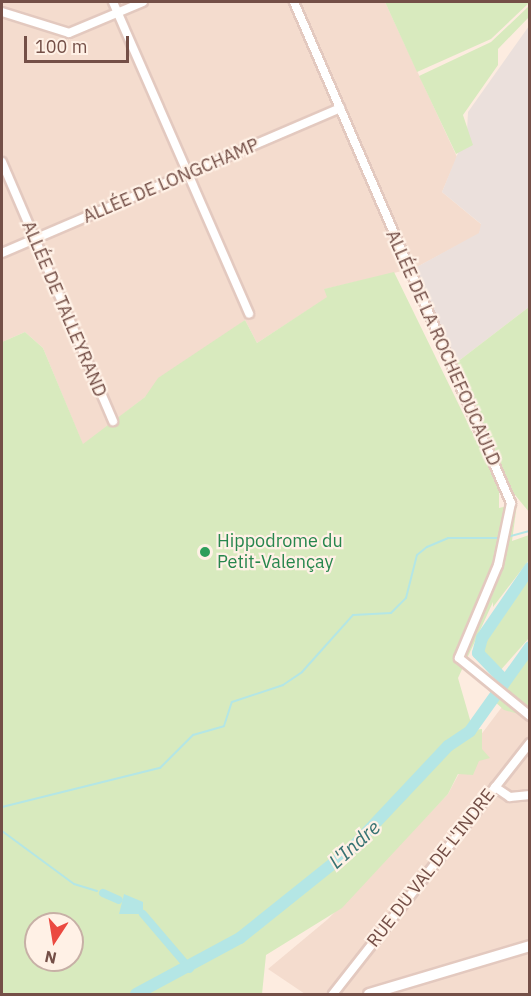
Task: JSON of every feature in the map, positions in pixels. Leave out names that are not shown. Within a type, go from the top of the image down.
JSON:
[{"type":"street","points":[[112,2],[249,314]]},
{"type":"street","points":[[2,12],[69,33],[143,2]]},
{"type":"street","name":"ALLÉE DE LA ROCHEFOUCAULD","points":[[294,2],[511,503],[504,535],[459,658],[491,687],[530,716]]},
{"type":"street","name":"ALLÉE DE LONGCHAMP","points":[[2,253],[340,108]]},
{"type":"street","name":"ALLÉE DE TALLEYRAND","points":[[2,162],[33,240],[113,421]]},
{"type":"street","name":"RUE DU VAL DE L'INDRE","points":[[333,994],[530,743]]},
{"type":"street","points":[[495,787],[510,797],[530,795]]},
{"type":"street","points":[[369,994],[530,946]]},
{"type":"shaded area","points":[[2,2],[385,2],[457,157],[442,192],[482,225],[479,234],[415,268],[325,289],[328,297],[257,343],[245,320],[83,445],[43,348],[25,332],[2,342]]},
{"type":"shaded area","points":[[529,26],[529,307],[456,363],[415,268],[479,233],[481,224],[442,192],[467,131],[468,112]]},
{"type":"shaded area","points":[[529,671],[529,994],[305,994],[268,969],[328,919],[448,794],[477,740]]},
{"type":"green space","points":[[385,2],[530,2],[491,39],[417,72]]},
{"type":"green space","points":[[529,6],[529,17],[498,49],[498,65],[463,115],[473,145],[456,154],[419,76],[491,42]]},
{"type":"green space","points":[[394,272],[499,487],[499,508],[517,504],[512,541],[529,535],[529,560],[493,607],[493,602],[458,678],[473,730],[482,729],[482,749],[490,758],[479,761],[473,775],[458,774],[448,794],[342,908],[266,955],[262,994],[2,994],[2,342],[25,332],[43,348],[83,444],[145,397],[158,378],[245,320],[257,343],[327,297],[324,289]]},
{"type":"green space","points":[[529,307],[529,512],[511,490],[456,363]]},
{"type":"green space","points":[[529,576],[529,638],[499,672],[483,652],[485,642]]},
{"type":"green space","points":[[529,652],[529,717],[504,710],[493,700]]},
{"type":"water","points":[[124,894],[143,902],[143,914],[119,914]]},
{"type":"waterway","points":[[507,537],[530,531]]},
{"type":"waterway","points":[[2,807],[160,768],[193,735],[224,726],[232,702],[283,685],[302,672],[353,615],[391,613],[406,598],[417,555],[427,547],[448,538],[501,538]]},
{"type":"waterway","points":[[505,681],[478,653],[482,638],[530,568]]},
{"type":"waterway","name":"L'Indre","points":[[136,994],[240,938],[350,850],[448,746],[470,731],[530,647]]},
{"type":"waterway","points":[[2,831],[74,884],[97,891]]},
{"type":"waterway","points":[[103,893],[119,900]]},
{"type":"waterway","points":[[143,914],[190,969]]},
{"type":"place","name":"Hippodrome du Petit-Valençay","points":[[205,552]]}]
